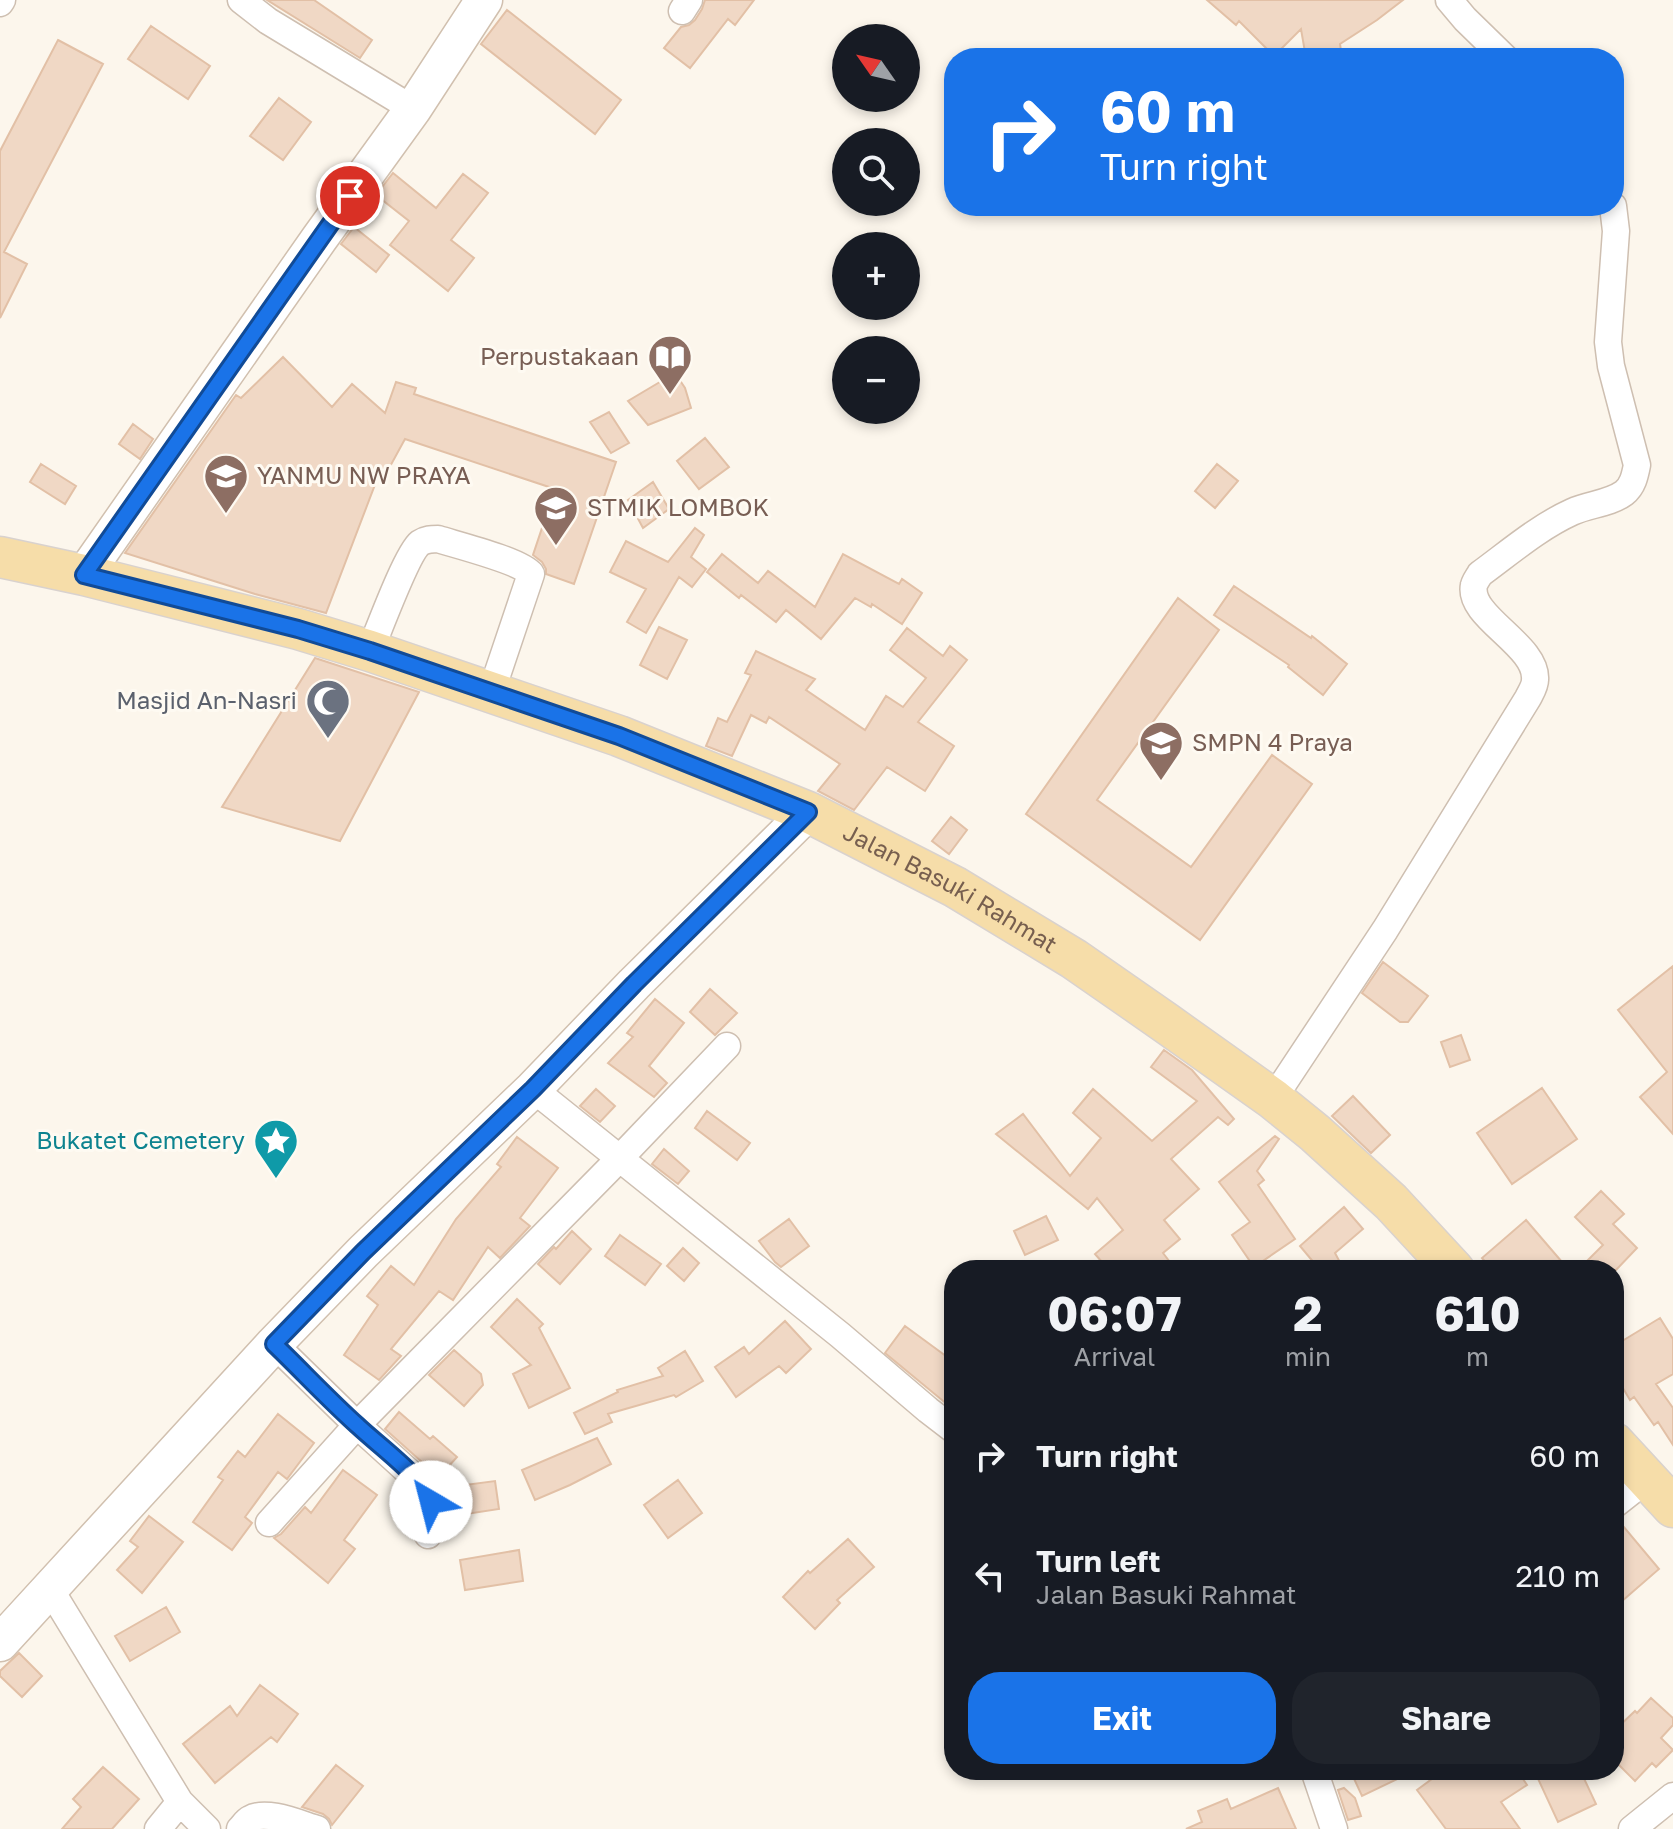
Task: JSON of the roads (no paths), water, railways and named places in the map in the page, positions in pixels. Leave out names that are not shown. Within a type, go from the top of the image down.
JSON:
[{"type":"main road","points":[[84,575],[413,109],[484,0]]},
{"type":"main road","name":"Jalan Basuki Rahmat","points":[[0,557],[298,629],[370,651],[619,736],[808,812],[955,887],[1074,959],[1273,1099],[1391,1202],[1445,1260]]},
{"type":"main road","points":[[0,1643],[274,1344],[363,1252],[533,1089],[808,812]]},
{"type":"main road","points":[[1624,1454],[1660,1493]]},
{"type":"street","points":[[241,0],[268,21],[413,109]]},
{"type":"street","points":[[1449,0],[1495,48]]},
{"type":"street","points":[[1273,1099],[1385,930],[1535,682],[1534,667],[1527,656],[1480,608],[1474,596],[1474,585],[1480,574],[1544,527],[1575,510],[1599,504],[1625,492],[1633,481],[1637,465],[1611,366],[1608,342],[1616,231],[1614,216]]},
{"type":"street","points":[[370,651],[405,569],[421,542],[438,539],[493,557],[527,569],[531,574],[491,693]]},
{"type":"street","points":[[269,1523],[357,1425],[727,1046]]},
{"type":"street","points":[[533,1089],[944,1422]]},
{"type":"street","points":[[274,1344],[417,1478],[431,1502],[428,1535]]},
{"type":"street","points":[[1624,1502],[1660,1493]]},
{"type":"street","points":[[50,1589],[180,1802],[207,1829]]},
{"type":"street","points":[[1317,1780],[1334,1829]]},
{"type":"street","points":[[1632,1829],[1673,1796]]},
{"type":"street","points":[[158,1829],[180,1802]]},
{"type":"street","points":[[240,1829],[250,1819],[265,1816],[317,1829]]},
{"type":"place","name":"Perpustakaan","points":[[670,396]]},
{"type":"place","name":"YANMU NW PRAYA","points":[[226,515]]},
{"type":"place","name":"STMIK LOMBOK","points":[[556,547]]},
{"type":"place","name":"Masjid An-Nasri","points":[[328,740]]},
{"type":"place","name":"SMPN 4 Praya","points":[[1161,782]]},
{"type":"place","name":"Bukatet Cemetery","points":[[276,1180]]}]
